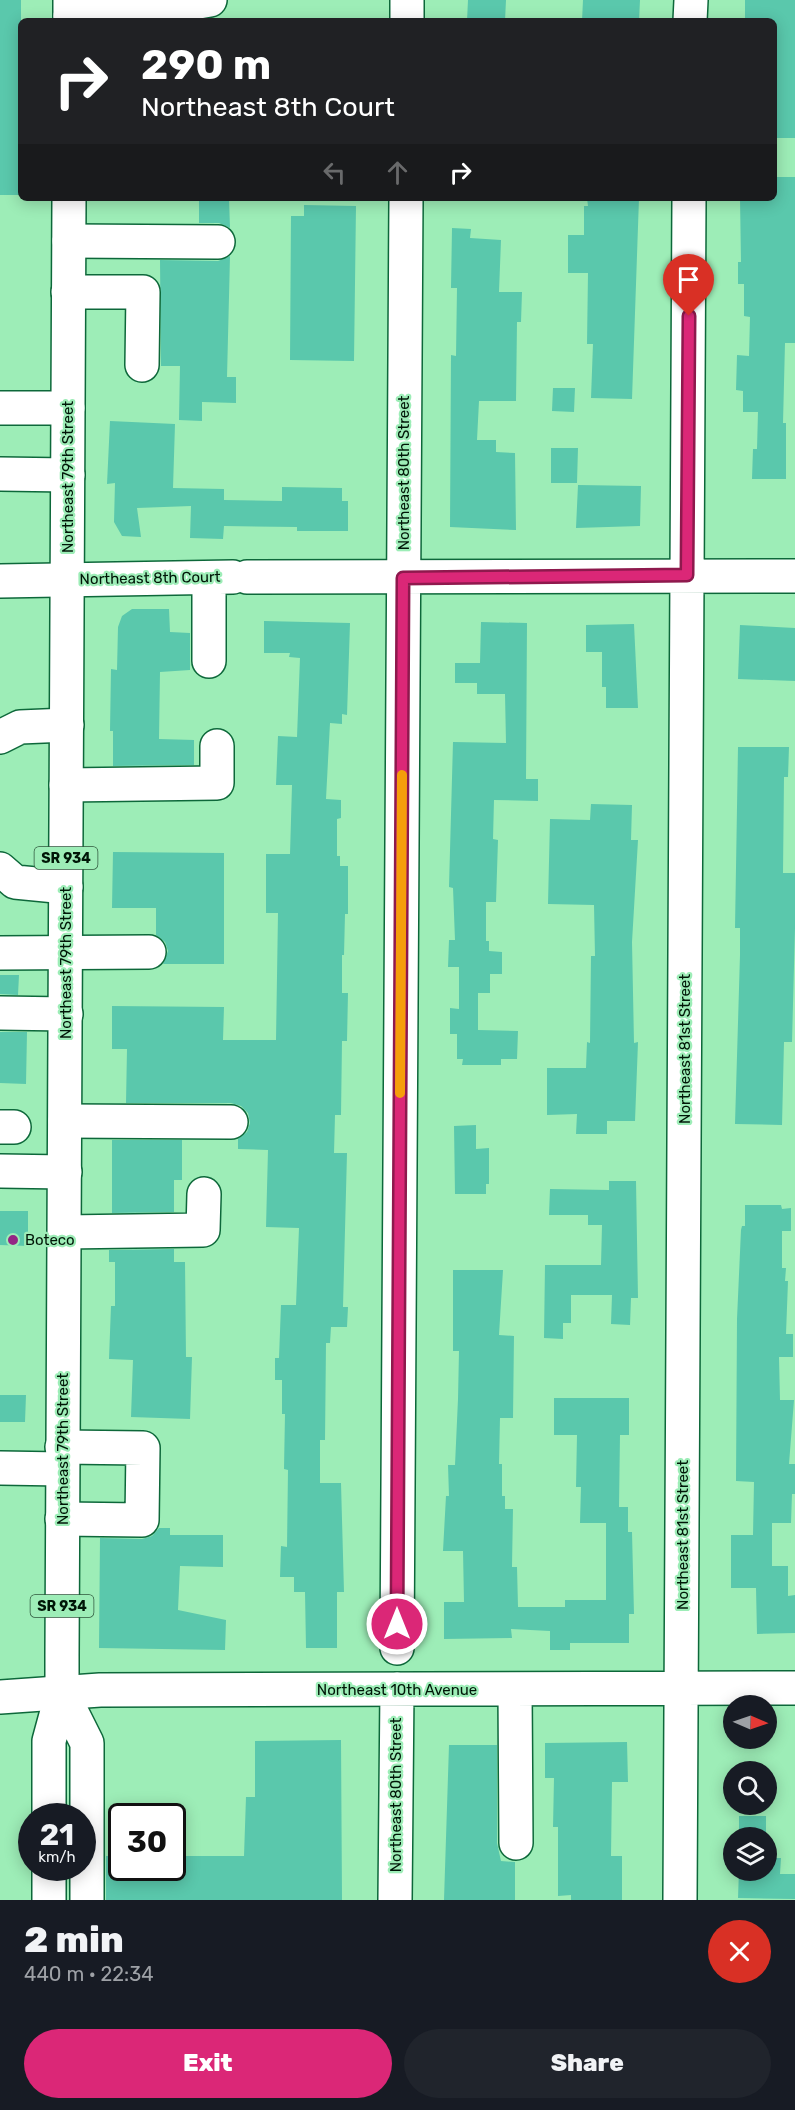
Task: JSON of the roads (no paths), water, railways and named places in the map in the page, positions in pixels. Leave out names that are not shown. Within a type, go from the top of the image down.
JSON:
[{"type":"street","points":[[70,12],[174,12],[193,3],[210,0]]},
{"type":"street","points":[[407,0],[407,18]]},
{"type":"street","points":[[690,18],[691,0]]},
{"type":"street","name":"Northeast 79th Street","points":[[49,1803],[50,1742],[62,1693],[69,201]]},
{"type":"street","name":"Northeast 80th Street","points":[[397,1648],[406,201]]},
{"type":"street","name":"Northeast 81st Street","points":[[680,1900],[689,201]]},
{"type":"street","points":[[69,241],[218,242]]},
{"type":"street","points":[[69,292],[142,292],[142,364]]},
{"type":"street","points":[[0,408],[68,408]]},
{"type":"street","points":[[0,474],[68,475]]},
{"type":"street","name":"Northeast 8th Court","points":[[0,581],[230,577],[795,576]]},
{"type":"street","points":[[209,661],[230,577]]},
{"type":"street","points":[[2,731],[20,727],[67,725]]},
{"type":"street","points":[[66,785],[217,783],[217,746]]},
{"type":"street","points":[[0,869],[15,882],[66,887]]},
{"type":"street","points":[[0,953],[149,951]]},
{"type":"street","points":[[0,1013],[66,1014]]},
{"type":"street","points":[[65,1120],[231,1122]]},
{"type":"street","points":[[0,1171],[65,1172]]},
{"type":"street","points":[[65,1232],[203,1230],[204,1194]]},
{"type":"street","points":[[0,1468],[142,1448],[142,1520],[62,1519]]},
{"type":"street","name":"Northeast 10th Avenue","points":[[0,1697],[62,1693],[397,1689],[795,1688]]},
{"type":"street","name":"Northeast 80th Street","points":[[395,1900],[397,1689]]},
{"type":"street","points":[[514,1689],[516,1843]]},
{"type":"street","name":"Northeast 79th Street","points":[[62,1693],[87,1743],[87,1900]]},
{"type":"street","points":[[49,1881],[49,1900]]},
{"type":"place","name":"Boteco","points":[[13,1240]]}]
